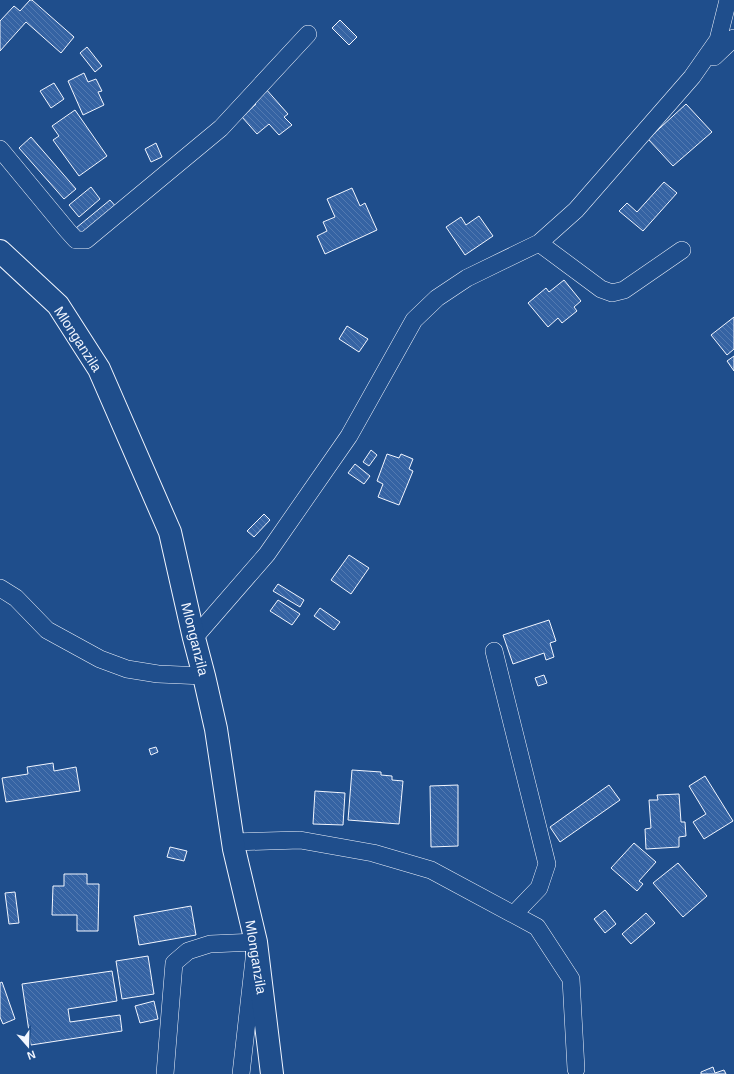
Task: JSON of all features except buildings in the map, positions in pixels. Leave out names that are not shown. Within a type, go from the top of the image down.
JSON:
[{"type":"street","points":[[194,638],[267,554],[349,436],[414,320],[437,298],[467,278],[539,243],[576,210],[692,77],[718,40],[728,0]]},
{"type":"street","points":[[0,149],[66,230],[76,240],[86,240],[221,128],[308,34]]},
{"type":"street","points":[[692,77],[734,38]]},
{"type":"street","points":[[539,243],[601,289],[612,294],[624,290],[682,250]]},
{"type":"street","name":"Mlonganzila","points":[[0,251],[58,305],[99,369],[170,532],[216,729],[233,842],[256,942],[272,1074]]},
{"type":"street","points":[[0,588],[16,598],[47,630],[100,660],[127,669],[158,674],[204,676]]},
{"type":"street","points":[[494,650],[547,864],[539,888],[514,914]]},
{"type":"street","points":[[233,842],[300,840],[373,853],[432,870],[537,927],[571,979],[576,1069]]},
{"type":"street","points":[[165,1074],[174,963],[188,951],[210,944],[256,942],[241,1074]]}]
